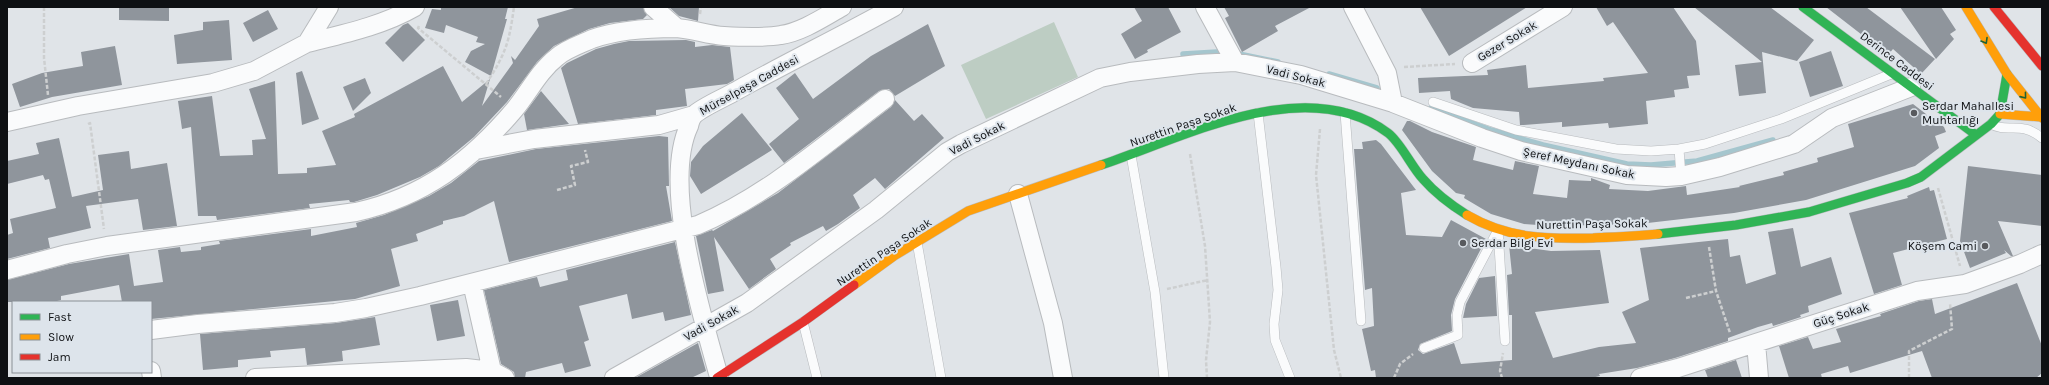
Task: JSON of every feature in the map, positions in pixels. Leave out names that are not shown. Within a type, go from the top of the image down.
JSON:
[{"type":"main road","name":"Derince Caddesi","points":[[1803,7],[1976,135]]},
{"type":"main road","points":[[1966,7],[2007,74],[2041,117]]},
{"type":"main road","points":[[1994,7],[2042,66]]},
{"type":"main road","points":[[2007,74],[2000,114],[2041,117]]},
{"type":"main road","name":"Nurettin Paşa Sokak","points":[[718,378],[803,322],[917,242],[968,211],[1131,155],[1208,126],[1258,113],[1296,108],[1324,109],[1345,113],[1375,124],[1390,135],[1423,179],[1440,197],[1466,215],[1486,226],[1498,230],[1522,236],[1552,239],[1640,236],[1706,229],[1809,212],[1907,183],[1933,170],[1991,124],[2000,114]]},
{"type":"street","points":[[307,43],[329,7]]},
{"type":"street","points":[[7,122],[49,112],[213,83],[254,71],[307,43],[388,20],[415,7]]},
{"type":"street","points":[[654,7],[677,28]]},
{"type":"street","points":[[7,270],[67,254],[107,246],[356,212],[379,207],[422,190],[454,168],[476,150],[516,108],[549,63],[558,55],[569,49],[609,34],[677,28],[724,36],[781,35],[803,27],[842,7]]},
{"type":"street","name":"Mürselpaşa Caddesi","points":[[718,378],[683,229],[680,156],[686,131],[694,115],[783,64],[828,44],[894,7]]},
{"type":"street","points":[[1205,7],[1234,62]]},
{"type":"street","points":[[1353,7],[1390,83],[1385,100],[1368,121]]},
{"type":"street","name":"Gezer Sokak","points":[[1472,63],[1563,7]]},
{"type":"street","name":"Vadi Sokak","points":[[614,378],[747,304],[805,263],[961,144],[1100,78],[1125,73],[1198,64],[1234,62],[1301,75],[1385,100]]},
{"type":"street","name":"Şeref Meydanı Sokak","points":[[1385,100],[1482,138],[1554,160],[1627,175],[1650,177],[1680,175],[1720,167],[1794,144],[1832,118],[1911,87]]},
{"type":"street","points":[[152,330],[198,324],[334,313],[420,296],[683,229],[715,218],[774,182],[885,99]]},
{"type":"street","points":[[476,150],[534,139],[658,125],[694,115]]},
{"type":"street","points":[[1018,194],[1053,323],[1063,378]]},
{"type":"street","name":"Güç Sokak","points":[[1640,378],[1736,350],[1918,291],[1956,285],[2020,264],[2042,254]]},
{"type":"street","points":[[255,378],[452,368],[498,375],[472,283]]},
{"type":"street","points":[[1756,343],[1760,378]]},
{"type":"lane","points":[[1432,102],[1516,130],[1616,149],[1651,151],[1679,150],[1705,144],[1781,119],[1893,74]]},
{"type":"lane","points":[[1258,113],[1278,290],[1274,324],[1275,340],[1290,378]]},
{"type":"lane","points":[[1345,113],[1361,321]]},
{"type":"lane","points":[[1991,124],[1996,127],[2006,129],[2025,129],[2042,138]]},
{"type":"lane","points":[[1679,150],[1680,175]]},
{"type":"lane","points":[[1131,155],[1155,292],[1164,378]]},
{"type":"lane","points":[[1498,230],[1505,340]]},
{"type":"lane","points":[[1424,348],[1458,335],[1457,315],[1460,302],[1498,230]]},
{"type":"lane","points":[[917,242],[940,378]]},
{"type":"lane","points":[[803,322],[817,378]]},
{"type":"path","points":[[44,7],[44,58],[49,112]]},
{"type":"path","points":[[486,84],[502,59],[509,43],[514,7]]},
{"type":"path","points":[[418,28],[516,108]]},
{"type":"path","points":[[1384,68],[1472,63]]},
{"type":"path","points":[[1324,109],[1317,149],[1316,175],[1334,350],[1341,378]]},
{"type":"path","points":[[84,124],[90,123],[107,246]]},
{"type":"path","points":[[1185,135],[1193,166],[1205,246],[1210,322],[1206,360],[1207,378]]},
{"type":"path","points":[[557,190],[575,185],[570,166],[588,162]]},
{"type":"path","points":[[1909,378],[1909,351],[1952,329],[1956,285],[1933,170]]},
{"type":"path","points":[[1706,229],[1716,290],[1736,350]]},
{"type":"path","points":[[1155,292],[1208,280]]},
{"type":"path","points":[[1686,298],[1716,290]]},
{"type":"path","points":[[1502,378],[1500,371],[1505,340]]},
{"type":"path","points":[[1394,378],[1400,364],[1424,348]]},
{"type":"shaded area","points":[[1054,22],[1078,77],[986,119],[961,65]]},
{"type":"building","points":[[119,7],[169,7],[169,21],[119,20]]},
{"type":"building","points":[[441,7],[508,7],[505,19],[507,19],[491,76],[465,62],[471,51],[485,44],[476,42],[478,37],[446,25],[444,33],[425,28],[432,9],[441,10]]},
{"type":"building","points":[[578,7],[643,7],[647,15],[643,19],[610,23],[589,29],[554,46],[537,62],[507,102],[474,137],[439,166],[420,177],[377,195],[354,202],[350,202],[349,200],[309,204],[310,208],[217,220],[216,216],[198,216],[191,127],[182,129],[178,101],[212,96],[220,156],[253,155],[252,140],[266,139],[249,89],[275,81],[278,174],[307,173],[307,168],[336,165],[322,131],[355,117],[354,114],[443,66],[462,102],[490,79],[482,106],[513,63],[511,56],[515,60],[539,26],[537,19]]},
{"type":"building","points":[[669,7],[699,7],[698,21],[679,16]]},
{"type":"building","points":[[1134,7],[1168,7],[1181,32],[1147,50],[1148,52],[1135,59],[1121,34],[1142,21]]},
{"type":"building","points":[[1224,7],[1311,7],[1275,26],[1278,31],[1242,52],[1225,18],[1229,16]]},
{"type":"building","points":[[1420,7],[1527,7],[1449,56]]},
{"type":"building","points":[[1596,7],[1673,7],[1696,41],[1700,75],[1687,76],[1689,88],[1674,90],[1675,97],[1646,101],[1648,124],[1609,128],[1608,123],[1562,127],[1562,122],[1520,125],[1519,112],[1473,108],[1451,99],[1450,91],[1419,93],[1418,78],[1488,75],[1487,70],[1526,65],[1528,88],[1604,81],[1603,78],[1648,73],[1613,22],[1607,26]]},
{"type":"building","points":[[1694,7],[1770,7],[1814,40],[1797,61],[1762,52],[1766,93],[1739,96],[1735,65],[1762,62]]},
{"type":"building","points":[[1826,7],[1866,7],[1935,59],[1921,74],[1893,49],[1888,55]]},
{"type":"building","points":[[1900,7],[1941,7],[1956,30],[1950,34],[1954,39],[1936,59]]},
{"type":"building","points":[[268,10],[278,29],[253,42],[243,23]]},
{"type":"building","points":[[229,20],[232,60],[177,64],[174,35],[203,30],[203,22]]},
{"type":"building","points":[[408,23],[425,40],[403,62],[385,43],[403,25]]},
{"type":"building","points":[[928,24],[945,66],[895,96],[889,89],[879,91],[784,163],[769,144],[799,119],[776,88],[795,73],[813,99],[871,56]]},
{"type":"building","points":[[686,40],[695,42],[695,47],[712,45],[730,47],[734,80],[727,84],[685,89],[687,106],[656,110],[656,115],[578,124],[561,68],[567,63],[596,49],[629,41]]},
{"type":"building","points":[[115,46],[122,85],[52,97],[20,107],[12,84],[42,73],[83,66],[81,52]]},
{"type":"building","points":[[1831,51],[1843,86],[1810,97],[1799,62]]},
{"type":"building","points":[[302,71],[319,119],[302,125],[296,73]]},
{"type":"building","points":[[365,78],[371,93],[353,111],[343,87]]},
{"type":"building","points":[[541,91],[569,124],[527,130],[524,114]]},
{"type":"building","points":[[895,100],[914,121],[922,114],[944,138],[885,189],[875,178],[853,195],[860,208],[838,224],[826,231],[823,226],[790,243],[791,245],[770,259],[776,269],[749,289],[714,237],[724,291],[708,294],[696,236],[712,230],[713,231],[778,193],[891,107]]},
{"type":"building","points":[[1913,104],[1926,114],[1927,117],[1930,116],[1944,127],[1946,132],[1935,136],[1939,148],[1915,166],[1806,200],[1734,213],[1639,224],[1552,226],[1524,224],[1491,214],[1464,198],[1465,195],[1456,193],[1432,171],[1402,130],[1407,121],[1410,121],[1432,132],[1476,147],[1473,160],[1513,170],[1515,161],[1539,166],[1533,194],[1567,198],[1569,180],[1591,181],[1591,178],[1610,185],[1609,189],[1648,191],[1686,186],[1687,195],[1740,187],[1739,186],[1784,175],[1783,172],[1818,162],[1817,158],[1854,147],[1848,124]]},
{"type":"building","points":[[742,113],[772,150],[701,194],[690,176],[691,162],[703,146]]},
{"type":"building","points":[[659,136],[668,137],[669,186],[666,186],[672,221],[509,262],[494,201],[464,216],[443,221],[443,224],[416,234],[418,241],[391,249],[400,286],[355,299],[152,319],[152,301],[122,301],[119,285],[61,296],[61,300],[57,301],[7,302],[7,280],[69,264],[129,254],[134,286],[163,282],[158,250],[180,247],[181,252],[201,250],[201,247],[220,244],[219,241],[311,229],[311,236],[357,227],[356,223],[384,215],[429,196],[451,183],[479,161],[536,149]]},
{"type":"building","points":[[59,138],[72,197],[103,190],[98,155],[129,151],[131,169],[167,163],[177,226],[143,230],[138,199],[86,206],[91,228],[48,238],[50,248],[7,259],[7,235],[13,233],[10,219],[56,208],[49,179],[45,180],[43,175],[7,184],[7,161],[39,154],[36,143]]},
{"type":"building","points":[[1376,140],[1381,144],[1416,190],[1401,193],[1406,235],[1442,237],[1451,220],[1486,239],[1455,299],[1451,315],[1452,331],[1420,344],[1418,350],[1423,354],[1454,343],[1461,364],[1512,360],[1512,315],[1509,315],[1507,275],[1512,274],[1509,245],[1551,251],[1600,250],[1609,303],[1535,312],[1553,358],[1599,347],[1636,343],[1622,312],[1649,300],[1640,248],[1728,239],[1730,257],[1740,255],[1746,284],[1776,274],[1768,232],[1793,228],[1801,267],[1831,257],[1842,294],[1808,306],[1809,312],[1800,315],[1801,317],[1773,326],[1772,323],[1758,327],[1728,338],[1728,341],[1675,358],[1637,368],[1599,374],[1600,376],[1591,378],[1376,378],[1375,370],[1371,371],[1362,329],[1374,326],[1372,288],[1365,290],[1354,149],[1363,149],[1362,142]]},
{"type":"building","points":[[1968,166],[2042,175],[2042,226],[1998,221],[2013,256],[2004,250],[2006,253],[1970,268],[1960,241]]},
{"type":"building","points":[[1929,187],[1930,191],[1934,190],[1947,239],[1893,253],[1902,285],[1874,294],[1849,213],[1908,198],[1907,196]]},
{"type":"building","points":[[675,242],[691,315],[665,321],[663,312],[632,319],[627,294],[579,306],[589,340],[584,342],[591,366],[565,373],[562,363],[526,372],[525,378],[515,378],[514,372],[501,364],[484,290],[537,277],[540,287],[568,280],[566,270]]},
{"type":"building","points":[[1495,276],[1497,316],[1463,318],[1466,304],[1479,278]]},
{"type":"building","points":[[2017,283],[2042,346],[2042,373],[2036,378],[1932,378],[1922,351],[1850,373],[1848,366],[1821,374],[1822,378],[1789,378],[1779,346],[1808,337],[1813,349],[1841,342],[1836,329],[1881,316],[1880,314],[1919,301],[1932,299],[1935,314]]},
{"type":"building","points":[[458,300],[465,336],[437,341],[430,305]]},
{"type":"building","points":[[375,317],[380,345],[342,351],[343,361],[307,365],[305,348],[270,351],[271,357],[238,360],[238,367],[203,370],[200,334],[336,323]]},
{"type":"building","points":[[698,343],[706,371],[691,378],[635,378]]},
{"type":"building","points":[[1736,360],[1742,378],[1708,378],[1705,370]]},
{"type":"waterway","points":[[1183,54],[1217,52]]},
{"type":"waterway","points":[[1239,54],[1278,62]]},
{"type":"waterway","points":[[1329,74],[1377,88]]},
{"type":"waterway","points":[[1431,108],[1491,130],[1543,145],[1627,164],[1651,165],[1697,161],[1773,140]]},
{"type":"traffic: fast","points":[[1803,7],[1976,135]]},
{"type":"traffic: fast","points":[[2000,114],[2007,74]]},
{"type":"traffic: fast","points":[[1101,165],[1207,126],[1245,116],[1283,109],[1320,108],[1356,116],[1388,133],[1393,137],[1419,174],[1433,190],[1467,215]]},
{"type":"traffic: fast","points":[[1658,234],[1736,225],[1809,212],[1907,183],[1921,177],[1991,124],[2000,114]]},
{"type":"traffic: slow","points":[[1966,7],[2007,74],[2042,118]]},
{"type":"traffic: slow","points":[[2000,114],[2041,117]]},
{"type":"traffic: slow","points":[[854,285],[894,256],[968,211],[1101,165]]},
{"type":"traffic: slow","points":[[1467,215],[1498,229],[1528,236],[1593,238],[1658,234]]},
{"type":"traffic: jam","points":[[1994,7],[2042,66]]},
{"type":"traffic: jam","points":[[717,378],[803,322],[854,285]]},
{"type":"place","name":"Serdar Mahallesi Muhtarlığı","points":[[1914,113]]},
{"type":"place","name":"Serdar Bilgi Evi","points":[[1463,243]]},
{"type":"place","name":"Köşem Cami","points":[[1985,246]]}]
